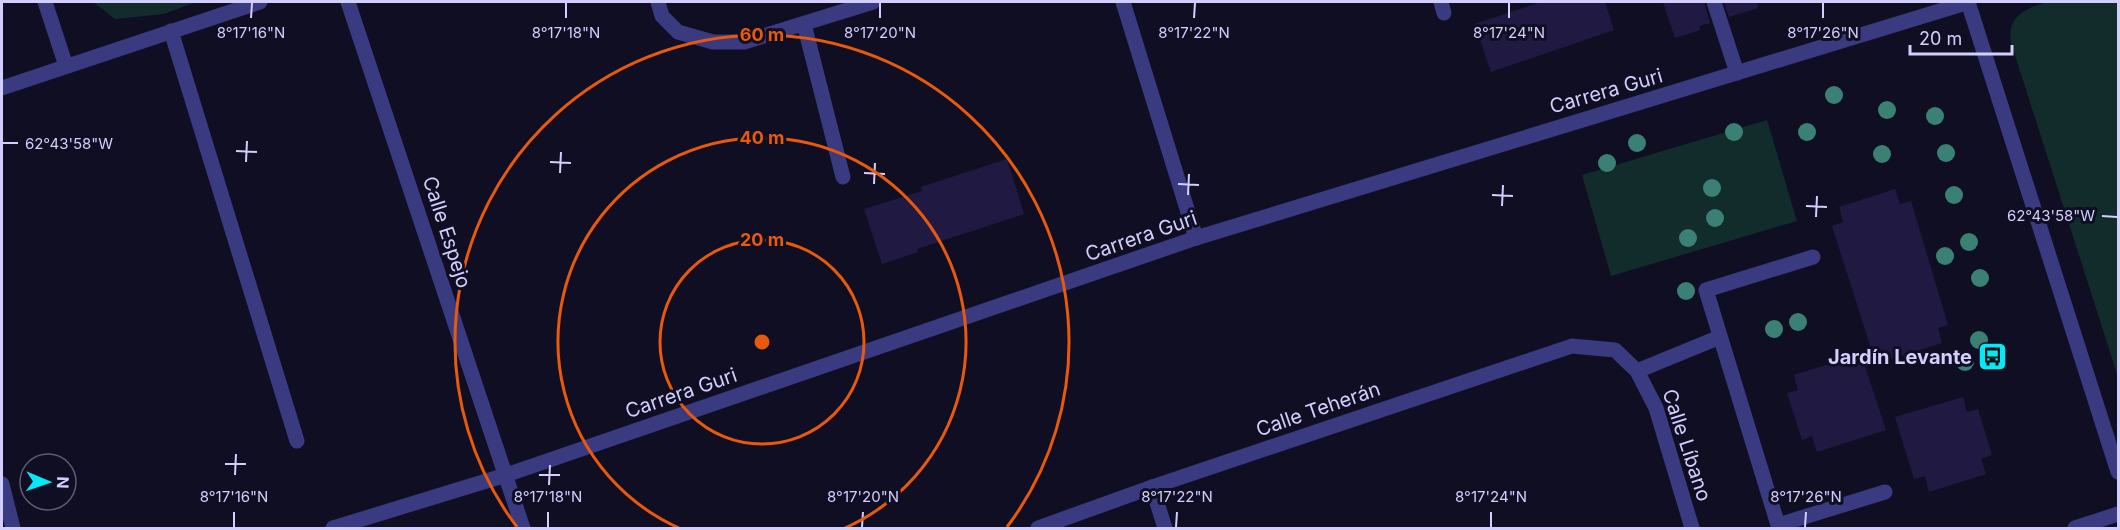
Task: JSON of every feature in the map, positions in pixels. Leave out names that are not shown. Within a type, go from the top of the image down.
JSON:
[{"type":"street","points":[[45,2],[66,66]]},
{"type":"street","points":[[2,88],[260,2]]},
{"type":"street","name":"Calle Espejo","points":[[348,2],[524,528]]},
{"type":"street","points":[[658,2],[662,16],[678,32],[713,42],[744,42],[873,2]]},
{"type":"street","points":[[1123,2],[1196,238]]},
{"type":"street","points":[[1714,2],[1737,73]]},
{"type":"street","points":[[1969,2],[2118,471]]},
{"type":"street","name":"Carrera Guri","points":[[333,528],[506,475],[1196,238],[1969,2]]},
{"type":"street","points":[[804,24],[843,177]]},
{"type":"street","points":[[171,31],[297,441]]},
{"type":"street","points":[[1813,257],[1706,290],[1720,337],[1778,525],[1885,492]]},
{"type":"street","points":[[1637,371],[1720,337]]},
{"type":"street","name":"Calle Teherán","points":[[1038,528],[1152,487],[1572,346],[1615,350]]},
{"type":"street","name":"Calle Líbano","points":[[1615,350],[1637,371],[1656,408],[1692,528]]},
{"type":"street","points":[[2,484],[14,528]]},
{"type":"street","points":[[1152,487],[1165,528]]},
{"type":"street","points":[[2075,528],[2118,514]]},
{"type":"green space","points":[[93,2],[196,2],[164,14],[115,19]]},
{"type":"green space","points":[[2047,2],[2118,2],[2118,377],[2011,43],[2012,26],[2019,15]]},
{"type":"green space","points":[[1767,120],[1797,221],[1611,276],[1582,175]]},
{"type":"building","points":[[1541,2],[1605,2],[1614,30],[1491,72],[1475,24]]},
{"type":"building","points":[[1663,2],[1704,2],[1710,23],[1699,26],[1700,30],[1675,38]]},
{"type":"building","points":[[1724,2],[1757,2],[1758,8],[1729,17]]},
{"type":"building","points":[[1007,159],[1024,214],[917,249],[918,252],[882,264],[864,209],[922,191],[921,187]]},
{"type":"building","points":[[1895,189],[1900,204],[1911,201],[1948,325],[1938,328],[1942,343],[1876,364],[1832,226],[1843,222],[1839,207]]},
{"type":"building","points":[[1861,354],[1886,430],[1817,452],[1812,436],[1802,440],[1787,393],[1798,390],[1794,375]]},
{"type":"building","points":[[1963,397],[1967,412],[1978,409],[1992,455],[1981,459],[1986,474],[1929,492],[1925,476],[1914,479],[1895,417]]},
{"type":"place","name":"Jardín Levante","points":[[1993,357]]}]
